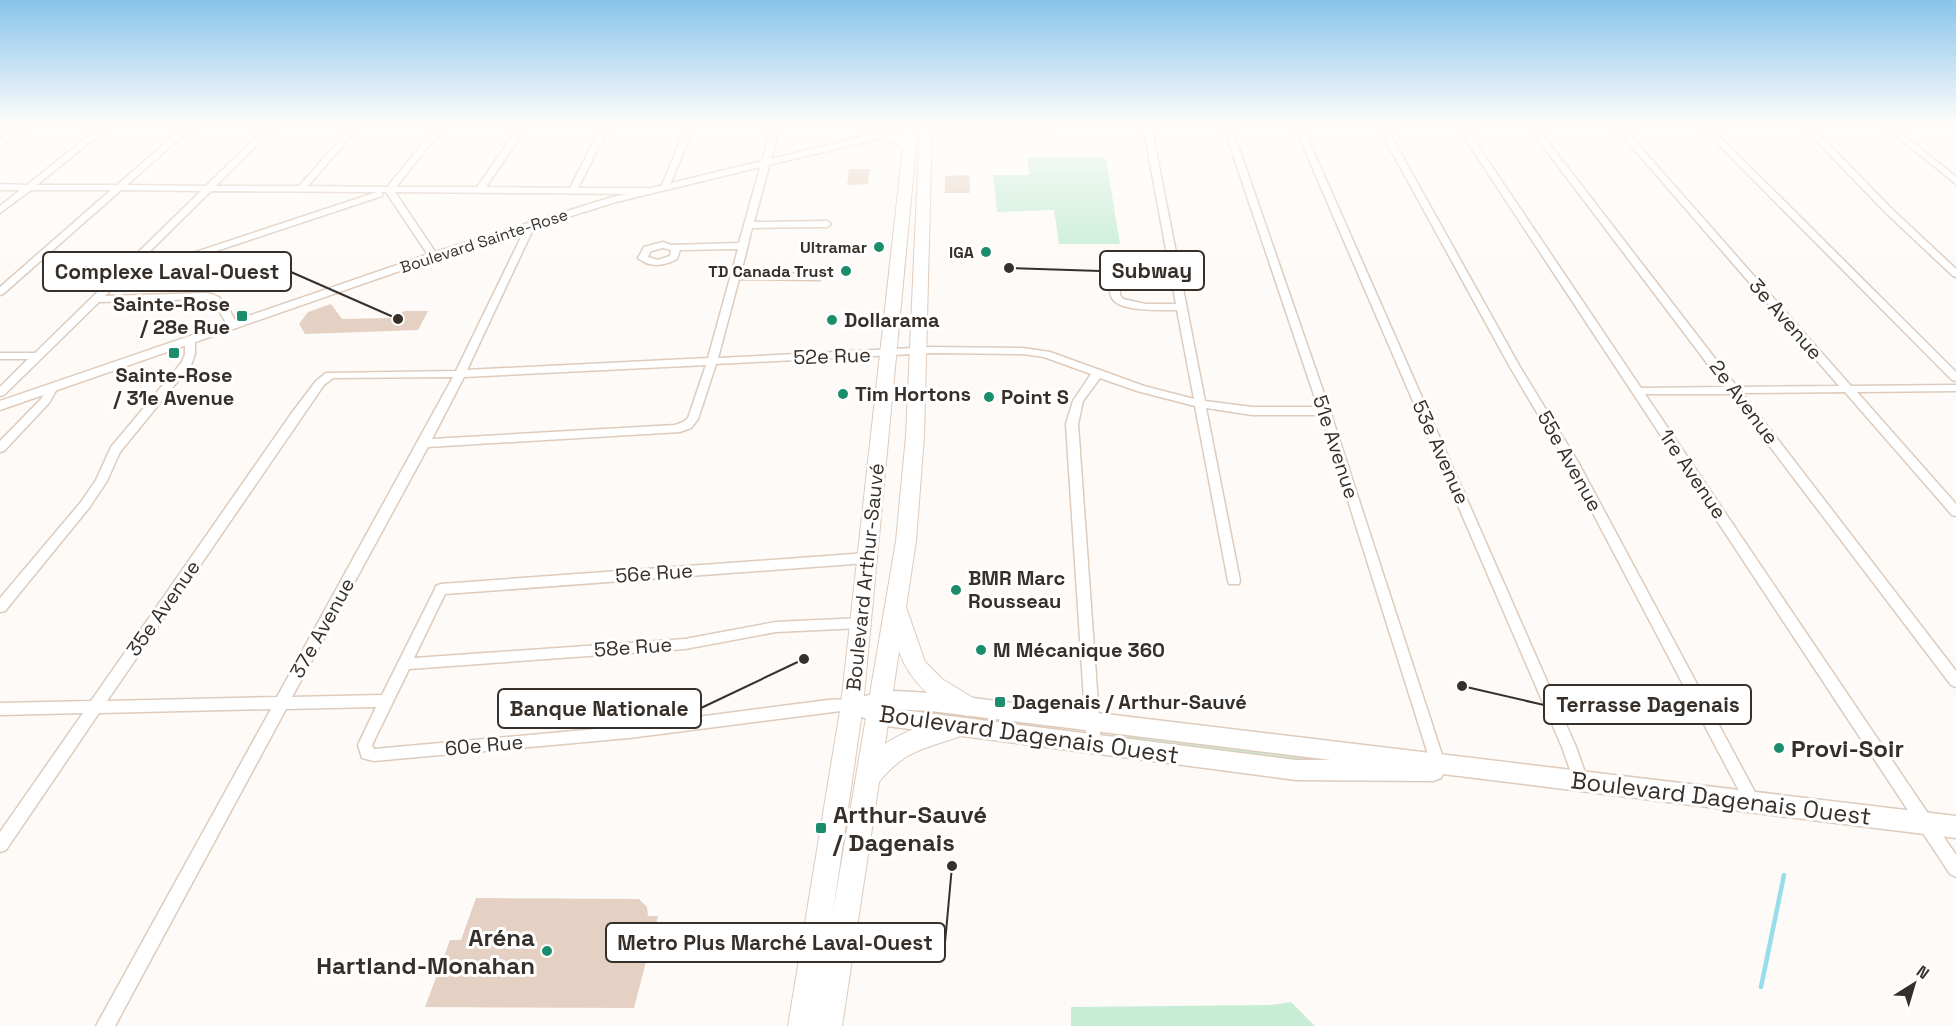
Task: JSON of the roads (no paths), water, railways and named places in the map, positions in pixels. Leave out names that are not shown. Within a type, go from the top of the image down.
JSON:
[{"type":"main road","name":"Boulevard Arthur-Sauvé","points":[[802,1026],[852,705],[906,173]]},
{"type":"main road","name":"Boulevard Arthur-Sauvé","points":[[828,1026],[896,608],[909,514],[924,173]]},
{"type":"main road","points":[[896,608],[908,653],[917,671],[940,691],[967,706]]},
{"type":"main road","name":"Boulevard Dagenais Ouest","points":[[878,708],[909,700],[967,706],[1439,767],[1581,781],[1956,827]]},
{"type":"main road","name":"Boulevard Dagenais Ouest","points":[[852,705],[878,708],[956,728],[1313,771],[1439,767]]},
{"type":"main road","points":[[867,780],[882,759],[898,746],[914,738],[956,728]]},
{"type":"street","points":[[0,210],[47,173]]},
{"type":"street","points":[[0,292],[136,173]]},
{"type":"street","points":[[0,393],[224,173]]},
{"type":"street","points":[[300,190],[315,173]]},
{"type":"street","points":[[112,283],[389,190],[403,173]]},
{"type":"street","points":[[479,191],[491,173]]},
{"type":"street","points":[[572,192],[582,173]]},
{"type":"street","points":[[665,187],[671,173]]},
{"type":"street","name":"Boulevard Sainte-Rose","points":[[0,406],[434,256],[531,225],[593,198],[647,191],[723,173]]},
{"type":"street","points":[[424,443],[676,429],[687,425],[693,419],[714,360],[762,173]]},
{"type":"street","points":[[1156,173],[1234,581]]},
{"type":"street","name":"51e Avenue","points":[[1243,173],[1325,411],[1439,767]]},
{"type":"street","name":"53e Avenue","points":[[1319,173],[1569,747],[1581,781]]},
{"type":"street","name":"55e Avenue","points":[[1408,173],[1515,367],[1572,462],[1752,801]]},
{"type":"street","name":"1re Avenue","points":[[1492,173],[1956,869]]},
{"type":"street","name":"2e Avenue","points":[[1568,173],[1956,681]]},
{"type":"street","name":"3e Avenue","points":[[1659,173],[1956,512]]},
{"type":"street","points":[[1751,173],[1956,378]]},
{"type":"street","points":[[1852,173],[1956,274]]},
{"type":"street","points":[[0,188],[572,192],[593,198]]},
{"type":"street","points":[[389,190],[434,256]]},
{"type":"street","points":[[749,225],[827,224]]},
{"type":"street","name":"37e Avenue","points":[[105,1026],[424,443],[460,374],[531,225]]},
{"type":"street","points":[[673,247],[743,246]]},
{"type":"street","points":[[1176,274],[1121,273],[1114,278],[1116,298],[1121,303],[1135,305],[1182,307]]},
{"type":"street","points":[[736,276],[819,277]]},
{"type":"street","points":[[95,299],[207,296],[217,298],[233,326]]},
{"type":"street","points":[[0,607],[85,505],[101,481],[115,450],[187,363],[190,341]]},
{"type":"street","name":"52e Rue","points":[[330,375],[460,374],[918,351],[1035,352],[1141,389],[1201,404],[1252,411],[1325,411]]},
{"type":"street","points":[[0,356],[37,356]]},
{"type":"street","points":[[1094,746],[1072,424],[1078,401],[1097,374]]},
{"type":"street","name":"35e Avenue","points":[[0,845],[320,383],[330,375]]},
{"type":"street","points":[[1637,391],[1956,388]]},
{"type":"street","points":[[0,448],[45,401],[51,389]]},
{"type":"street","name":"56e Rue","points":[[404,664],[441,589],[867,558]]},
{"type":"street","name":"58e Rue","points":[[404,664],[685,644],[776,627],[861,623]]},
{"type":"street","points":[[0,709],[385,701],[404,664]]},
{"type":"street","name":"60e Rue","points":[[385,701],[365,746],[367,753],[374,755],[629,732],[828,706],[852,705]]},
{"type":"waterway","points":[[1761,987],[1784,875]]},
{"type":"place","name":"Ultramar","points":[[879,247]]},
{"type":"place","name":"IGA","points":[[986,252]]},
{"type":"place","name":"Subway","points":[[1009,268]]},
{"type":"place","name":"TD Canada Trust","points":[[846,271]]},
{"type":"place","name":"Sainte-Rose / 28e Rue","points":[[242,316]]},
{"type":"place","name":"Complexe Laval-Ouest","points":[[398,319]]},
{"type":"place","name":"Dollarama","points":[[832,320]]},
{"type":"place","name":"Sainte-Rose / 31e Avenue","points":[[174,353]]},
{"type":"place","name":"Tim Hortons","points":[[843,394]]},
{"type":"place","name":"Point S","points":[[989,397]]},
{"type":"place","name":"BMR Marc Rousseau","points":[[956,590]]},
{"type":"place","name":"M Mécanique 360","points":[[981,650]]},
{"type":"place","name":"Banque Nationale","points":[[804,659]]},
{"type":"place","name":"Terrasse Dagenais","points":[[1462,686]]},
{"type":"place","name":"Dagenais / Arthur-Sauvé","points":[[1000,702]]},
{"type":"place","name":"Provi-Soir","points":[[1779,748]]},
{"type":"place","name":"Arthur-Sauvé / Dagenais","points":[[821,828]]},
{"type":"place","name":"Metro Plus Marché Laval-Ouest","points":[[952,866]]},
{"type":"place","name":"Aréna Hartland-Monahan","points":[[547,951]]}]
